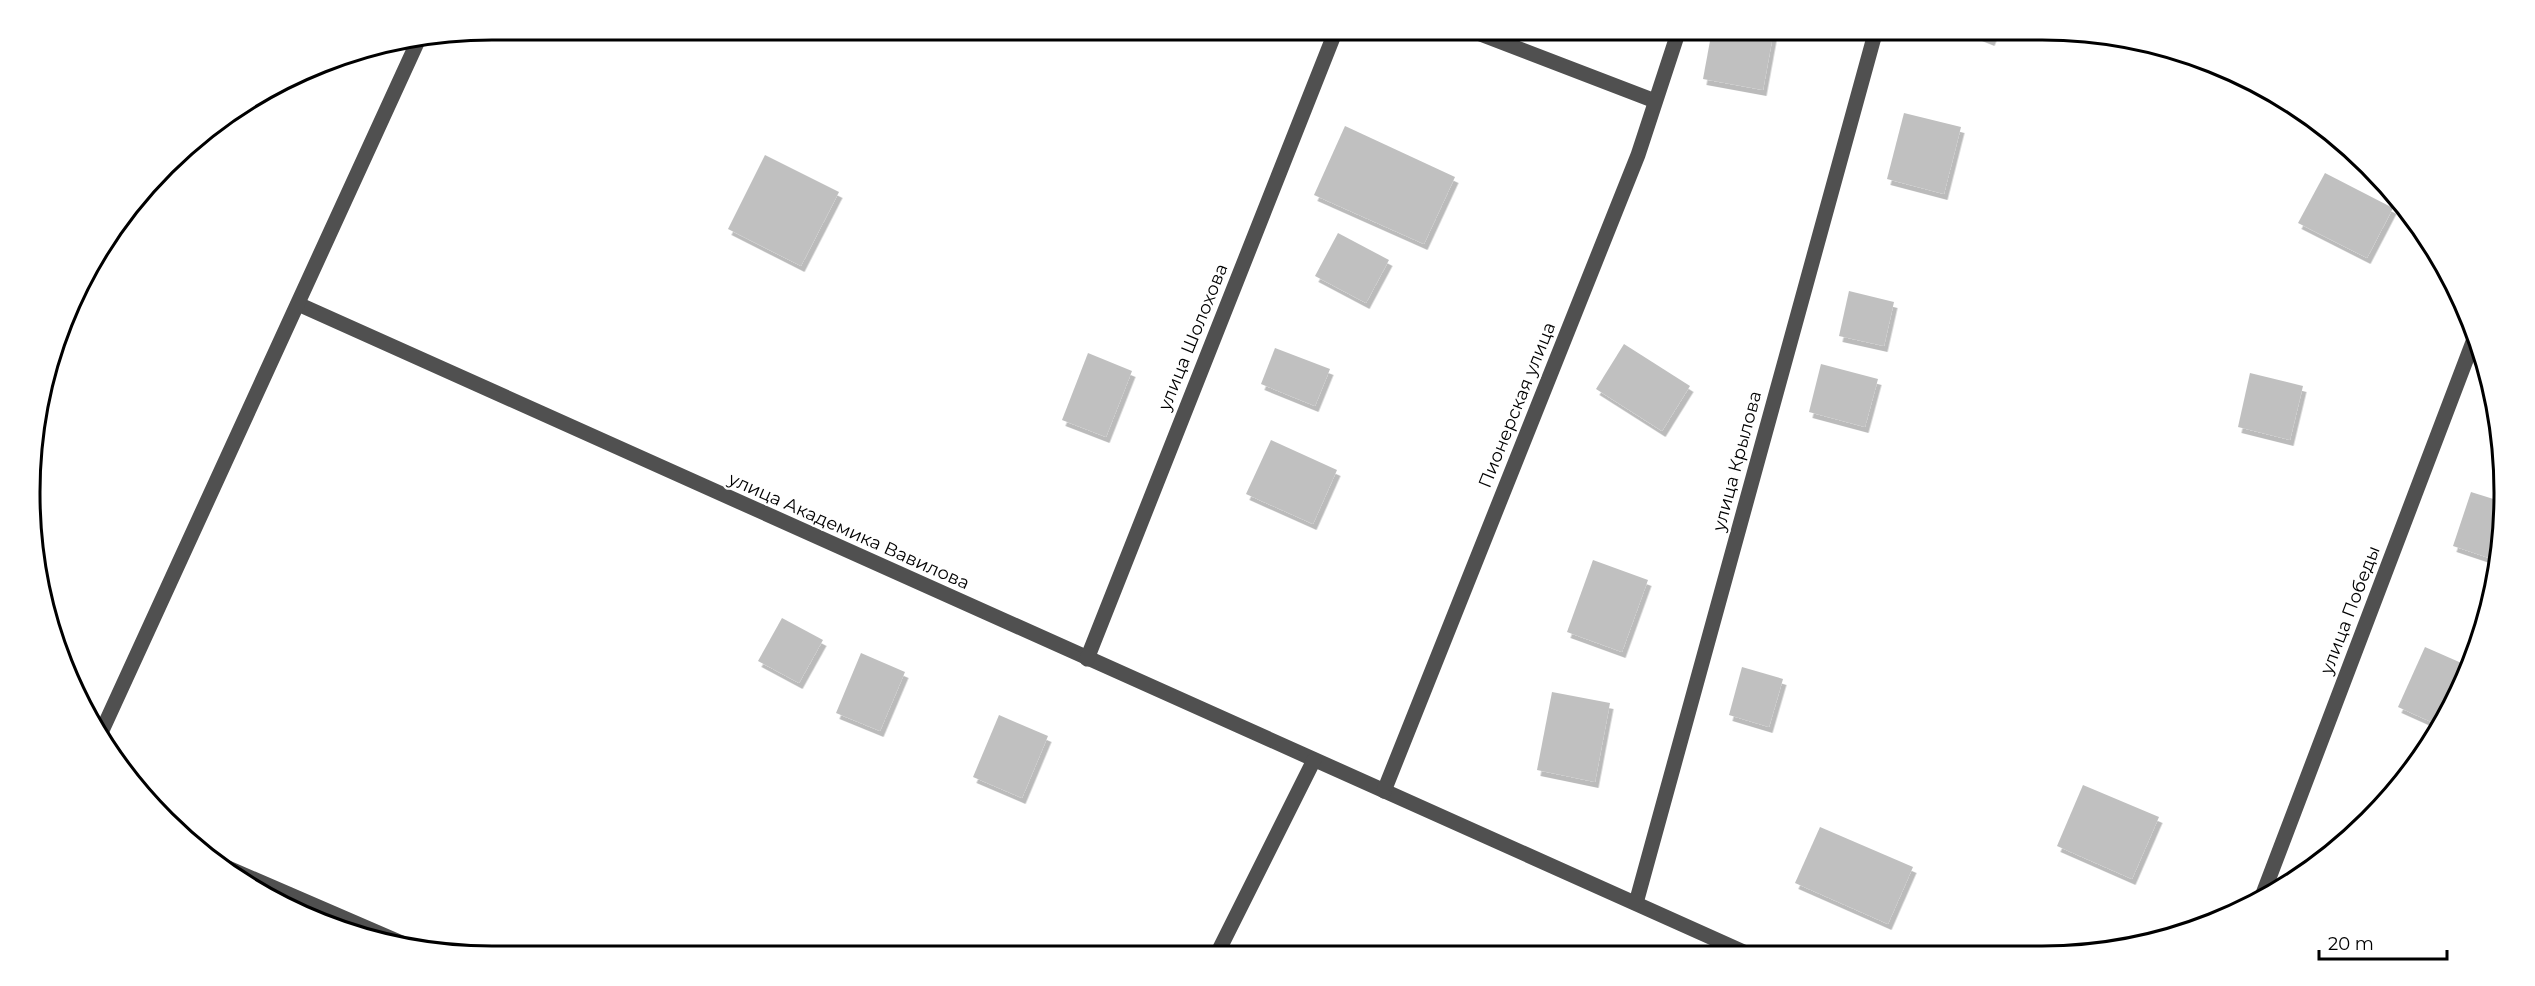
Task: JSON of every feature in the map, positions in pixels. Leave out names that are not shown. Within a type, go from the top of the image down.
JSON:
[{"type":"street","name":"улица Шолохова","points":[[1087,659],[1332,40]]},
{"type":"street","points":[[1496,40],[1655,101]]},
{"type":"street","name":"Пионерская улица","points":[[1384,791],[1638,155],[1676,40]]},
{"type":"street","name":"улица Крылова","points":[[1636,903],[1873,40]]},
{"type":"street","points":[[105,725],[415,47]]},
{"type":"street","name":"улица Академика Вавилова","points":[[298,304],[1731,946]]},
{"type":"street","name":"улица Победы","points":[[2265,887],[2470,349]]},
{"type":"street","points":[[1221,946],[1314,760]]},
{"type":"street","points":[[267,885],[358,924]]},
{"type":"building","points":[[1710,40],[1772,40],[1763,90],[1703,79]]},
{"type":"building","points":[[1904,113],[1961,127],[1944,194],[1887,179]]},
{"type":"building","points":[[1345,126],[1455,177],[1424,244],[1314,195]]},
{"type":"building","points":[[765,155],[839,192],[801,266],[728,229]]},
{"type":"building","points":[[2325,173],[2393,208],[2367,258],[2298,223]]},
{"type":"building","points":[[1338,233],[1389,260],[1366,303],[1315,276]]},
{"type":"building","points":[[1849,291],[1894,302],[1884,346],[1839,336]]},
{"type":"building","points":[[1624,344],[1690,386],[1662,431],[1596,389]]},
{"type":"building","points":[[1275,348],[1330,369],[1315,406],[1261,384]]},
{"type":"building","points":[[1088,353],[1132,371],[1106,437],[1062,420]]},
{"type":"building","points":[[1821,364],[1878,379],[1865,427],[1809,412]]},
{"type":"building","points":[[2250,373],[2303,386],[2290,440],[2238,427]]},
{"type":"building","points":[[1271,440],[1337,470],[1313,524],[1246,494]]},
{"type":"building","points":[[2471,492],[2494,499],[2490,558],[2453,546]]},
{"type":"building","points":[[1593,560],[1648,580],[1622,652],[1567,632]]},
{"type":"building","points":[[782,618],[823,640],[799,683],[758,661]]},
{"type":"building","points":[[2425,647],[2461,663],[2432,722],[2398,707]]},
{"type":"building","points":[[861,653],[905,672],[880,731],[836,713]]},
{"type":"building","points":[[1742,667],[1783,679],[1769,727],[1729,715]]},
{"type":"building","points":[[1552,692],[1610,703],[1595,782],[1537,770]]},
{"type":"building","points":[[999,715],[1048,736],[1022,798],[973,777]]},
{"type":"building","points":[[2083,785],[2159,817],[2132,879],[2057,846]]},
{"type":"building","points":[[1820,827],[1913,867],[1888,924],[1795,883]]}]
